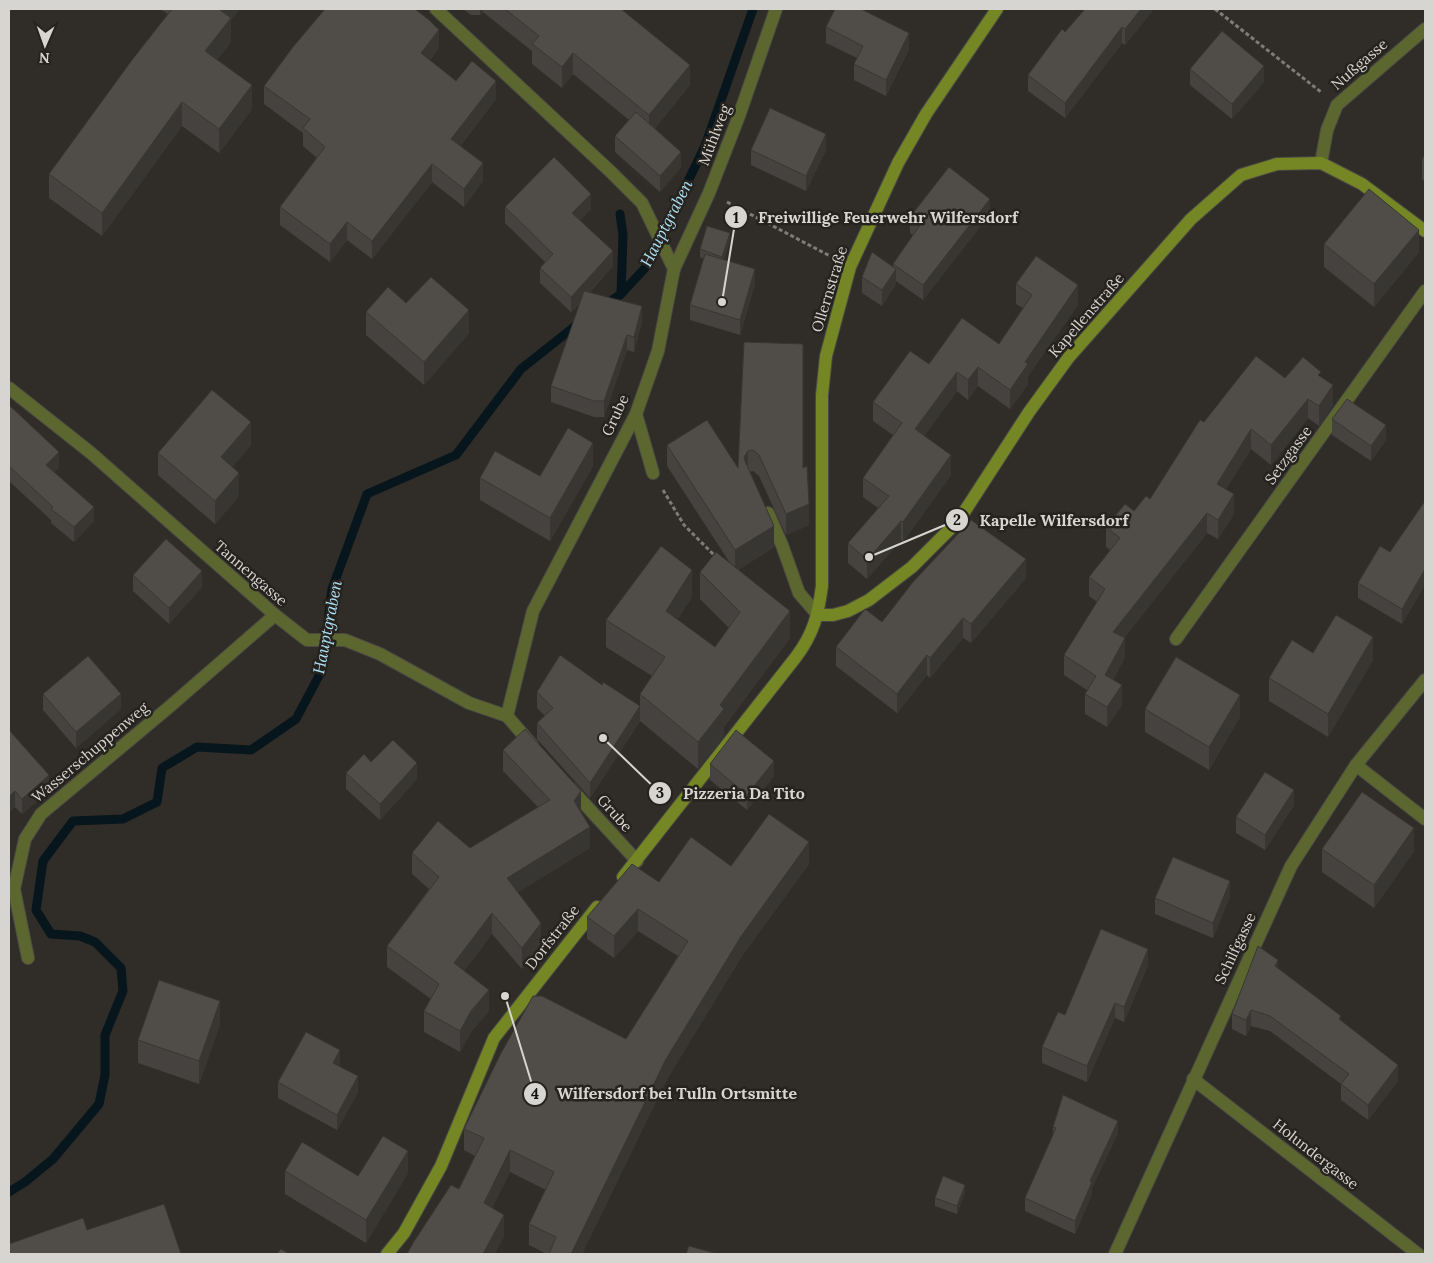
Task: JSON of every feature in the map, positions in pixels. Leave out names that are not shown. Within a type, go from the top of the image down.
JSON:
[{"type":"street","points":[[436,9],[642,203],[674,269]]},
{"type":"street","name":"Mühlweg","points":[[674,269],[709,193],[739,116],[776,9]]},
{"type":"street","name":"Ollernstraße","points":[[818,615],[822,586],[822,395],[826,356],[850,267],[898,162],[926,114],[997,9]]},
{"type":"street","name":"Nußgasse","points":[[1321,162],[1327,130],[1337,105],[1425,29]]},
{"type":"street","points":[[1321,162],[1362,184],[1425,232]]},
{"type":"street","name":"Kapellenstraße","points":[[818,615],[848,612],[869,600],[912,567],[959,520],[1029,412],[1069,356],[1191,219],[1241,175],[1277,164],[1321,162]]},
{"type":"street","name":"Grube","points":[[507,716],[533,611],[636,414],[658,351],[674,269]]},
{"type":"street","name":"Setzgasse","points":[[1176,639],[1425,291]]},
{"type":"street","name":"Tannengasse","points":[[9,388],[92,453],[274,616],[307,640],[346,640],[380,654],[469,703],[507,716]]},
{"type":"street","points":[[636,414],[653,473]]},
{"type":"street","points":[[763,503],[782,545],[799,593],[818,615]]},
{"type":"street","name":"Dorfstraße","points":[[386,1254],[404,1233],[441,1166],[494,1038],[609,893],[637,861],[796,657],[810,637],[818,615]]},
{"type":"street","name":"Wasserschuppenweg","points":[[28,958],[14,889],[25,840],[41,814],[274,616]]},
{"type":"street","name":"Schilfgasse","points":[[1115,1254],[1291,866],[1356,765],[1425,680]]},
{"type":"street","points":[[507,716],[538,752]]},
{"type":"street","points":[[1356,765],[1425,819]]},
{"type":"street","name":"Grube","points":[[564,781],[637,861]]},
{"type":"street","name":"Holundergasse","points":[[1193,1079],[1418,1254]]},
{"type":"path","points":[[1215,9],[1306,79]]},
{"type":"path","points":[[709,193],[850,267]]},
{"type":"path","points":[[653,473],[684,525],[718,558]]},
{"type":"building","points":[[172,9],[221,9],[231,18],[205,51],[252,85],[219,129],[182,102],[102,213],[49,174],[132,60]]},
{"type":"building","points":[[325,9],[415,9],[439,30],[421,53],[456,81],[472,61],[496,81],[451,139],[483,163],[464,189],[432,164],[372,241],[347,222],[330,244],[280,207],[325,147],[303,128],[310,119],[264,86]]},
{"type":"building","points":[[505,9],[621,9],[690,65],[649,115],[573,53],[562,67],[532,44],[539,36]]},
{"type":"building","points":[[835,9],[861,9],[909,33],[886,80],[854,64],[863,46],[826,27]]},
{"type":"building","points":[[1085,9],[1141,9],[1125,29],[1122,27],[1065,103],[1028,75],[1062,29],[1065,32]]},
{"type":"building","points":[[1222,31],[1264,66],[1232,104],[1190,69]]},
{"type":"building","points":[[770,108],[826,134],[806,176],[751,150]]},
{"type":"building","points":[[636,112],[681,152],[660,176],[615,136]]},
{"type":"building","points":[[554,157],[591,194],[572,213],[613,251],[571,297],[540,268],[553,254],[505,207]]},
{"type":"building","points":[[949,167],[990,199],[923,285],[893,264],[920,225],[910,217]]},
{"type":"building","points":[[1369,189],[1419,230],[1374,284],[1324,244]]},
{"type":"building","points":[[707,226],[730,233],[722,257],[700,249]]},
{"type":"building","points":[[872,252],[896,269],[882,290],[862,277]]},
{"type":"building","points":[[705,254],[755,269],[740,320],[690,305]]},
{"type":"building","points":[[1036,256],[1078,285],[1025,362],[1028,364],[1010,390],[978,367],[968,380],[957,372],[915,429],[951,455],[903,522],[901,521],[867,560],[848,543],[889,496],[863,478],[902,423],[873,402],[910,351],[929,364],[962,318],[999,344],[1032,295],[1016,284]]},
{"type":"building","points":[[431,277],[469,310],[424,362],[366,312],[388,287],[406,303]]},
{"type":"building","points":[[584,291],[642,306],[634,337],[627,335],[604,401],[594,401],[551,386]]},
{"type":"building","points":[[744,342],[803,344],[803,468],[807,466],[809,504],[786,514],[759,455],[753,450],[748,451],[744,457],[745,461],[774,526],[735,550],[667,445],[707,420],[738,468]]},
{"type":"building","points":[[1256,356],[1285,378],[1303,357],[1321,372],[1318,375],[1333,385],[1319,406],[1308,399],[1271,445],[1251,429],[1217,484],[1234,494],[1218,520],[1207,513],[1113,632],[1125,638],[1105,675],[1122,685],[1107,707],[1085,694],[1096,676],[1064,655],[1105,589],[1089,577],[1120,538],[1106,527],[1125,504],[1134,511],[1146,496],[1150,499],[1200,420],[1204,422]]},
{"type":"building","points":[[212,390],[251,422],[221,457],[239,473],[215,501],[158,453]]},
{"type":"building","points":[[1347,399],[1386,425],[1371,446],[1332,419]]},
{"type":"building","points":[[9,405],[59,452],[46,465],[94,507],[74,527],[51,509],[53,507],[9,466]]},
{"type":"building","points":[[568,428],[593,443],[550,518],[480,478],[495,451],[540,476]]},
{"type":"building","points":[[1425,501],[1425,569],[1402,609],[1358,583],[1380,546],[1390,552]]},
{"type":"building","points":[[971,520],[1026,559],[971,624],[963,618],[930,658],[927,655],[897,694],[836,647],[865,609],[882,622],[913,582]]},
{"type":"building","points":[[166,539],[202,571],[169,608],[133,575]]},
{"type":"building","points":[[661,546],[692,570],[666,611],[715,647],[740,612],[700,572],[716,552],[790,611],[720,705],[724,709],[698,742],[640,694],[665,657],[606,620]]},
{"type":"building","points":[[1336,615],[1373,637],[1328,714],[1269,678],[1292,640],[1313,653]]},
{"type":"building","points":[[560,655],[602,685],[603,682],[640,706],[590,783],[537,723],[553,708],[537,692]]},
{"type":"building","points":[[88,656],[121,694],[76,732],[43,694]]},
{"type":"building","points":[[1176,657],[1240,695],[1209,747],[1145,709]]},
{"type":"building","points":[[525,729],[581,791],[574,801],[590,827],[507,878],[541,923],[522,948],[492,913],[454,963],[489,990],[471,1011],[460,1031],[424,1011],[439,984],[387,946],[439,877],[412,853],[438,821],[470,848],[550,800],[503,750]]},
{"type":"building","points":[[9,730],[49,775],[22,799],[15,791],[9,797]]},
{"type":"building","points":[[736,730],[774,761],[747,795],[710,764]]},
{"type":"building","points":[[393,740],[417,763],[380,804],[346,773],[364,754],[371,762]]},
{"type":"building","points":[[1265,772],[1294,790],[1265,835],[1236,817]]},
{"type":"building","points":[[1362,792],[1414,828],[1374,885],[1322,849]]},
{"type":"building","points":[[769,814],[809,842],[742,935],[666,1059],[571,1254],[549,1254],[556,1237],[529,1224],[554,1172],[510,1150],[484,1203],[504,1215],[483,1254],[407,1254],[451,1185],[459,1189],[484,1138],[464,1129],[500,1055],[533,996],[542,996],[626,1039],[688,941],[638,909],[614,936],[587,917],[632,864],[659,882],[691,837],[731,866]]},
{"type":"building","points":[[1173,857],[1230,881],[1213,923],[1155,898]]},
{"type":"building","points":[[1101,929],[1148,949],[1124,1007],[1115,1003],[1087,1066],[1042,1047],[1058,1012],[1065,1015]]},
{"type":"building","points":[[1258,946],[1278,960],[1275,966],[1341,1016],[1339,1019],[1398,1065],[1368,1105],[1341,1084],[1349,1074],[1270,1016],[1251,1010],[1246,1020],[1232,1014]]},
{"type":"building","points":[[159,980],[220,1001],[199,1061],[138,1040]]},
{"type":"building","points":[[306,1032],[340,1050],[333,1063],[358,1076],[337,1115],[278,1082]]},
{"type":"building","points":[[1063,1095],[1118,1121],[1090,1181],[1092,1182],[1075,1221],[1025,1198],[1056,1128],[1053,1127]]},
{"type":"building","points":[[383,1136],[408,1151],[366,1220],[285,1171],[302,1142],[358,1176]]},
{"type":"building","points":[[943,1176],[965,1185],[957,1206],[935,1198]]},
{"type":"building","points":[[164,1204],[181,1254],[9,1254],[9,1244],[83,1218],[87,1230]]},
{"type":"building","points":[[689,1246],[718,1254],[686,1254]]},
{"type":"building","points":[[281,1249],[289,1254],[277,1254]]},
{"type":"waterway","name":"Hauptgraben","points":[[604,306],[621,294],[647,266],[705,146],[753,9]]},
{"type":"waterway","points":[[620,214],[623,235],[621,294]]},
{"type":"waterway","name":"Hauptgraben","points":[[9,1192],[25,1182],[53,1159],[99,1104],[105,1075],[105,1035],[123,991],[121,968],[95,942],[80,936],[51,934],[36,910],[43,861],[73,821],[123,819],[157,802],[162,768],[197,747],[251,750],[296,719],[322,670],[332,589],[367,494],[456,455],[521,369],[579,323]]},
{"type":"place","name":"Freiwillige Feuerwehr Wilfersdorf","points":[[722,302]]},
{"type":"place","name":"Kapelle Wilfersdorf","points":[[869,557]]},
{"type":"place","name":"Pizzeria Da Tito","points":[[603,738]]},
{"type":"place","name":"Wilfersdorf bei Tulln Ortsmitte","points":[[505,996]]}]
